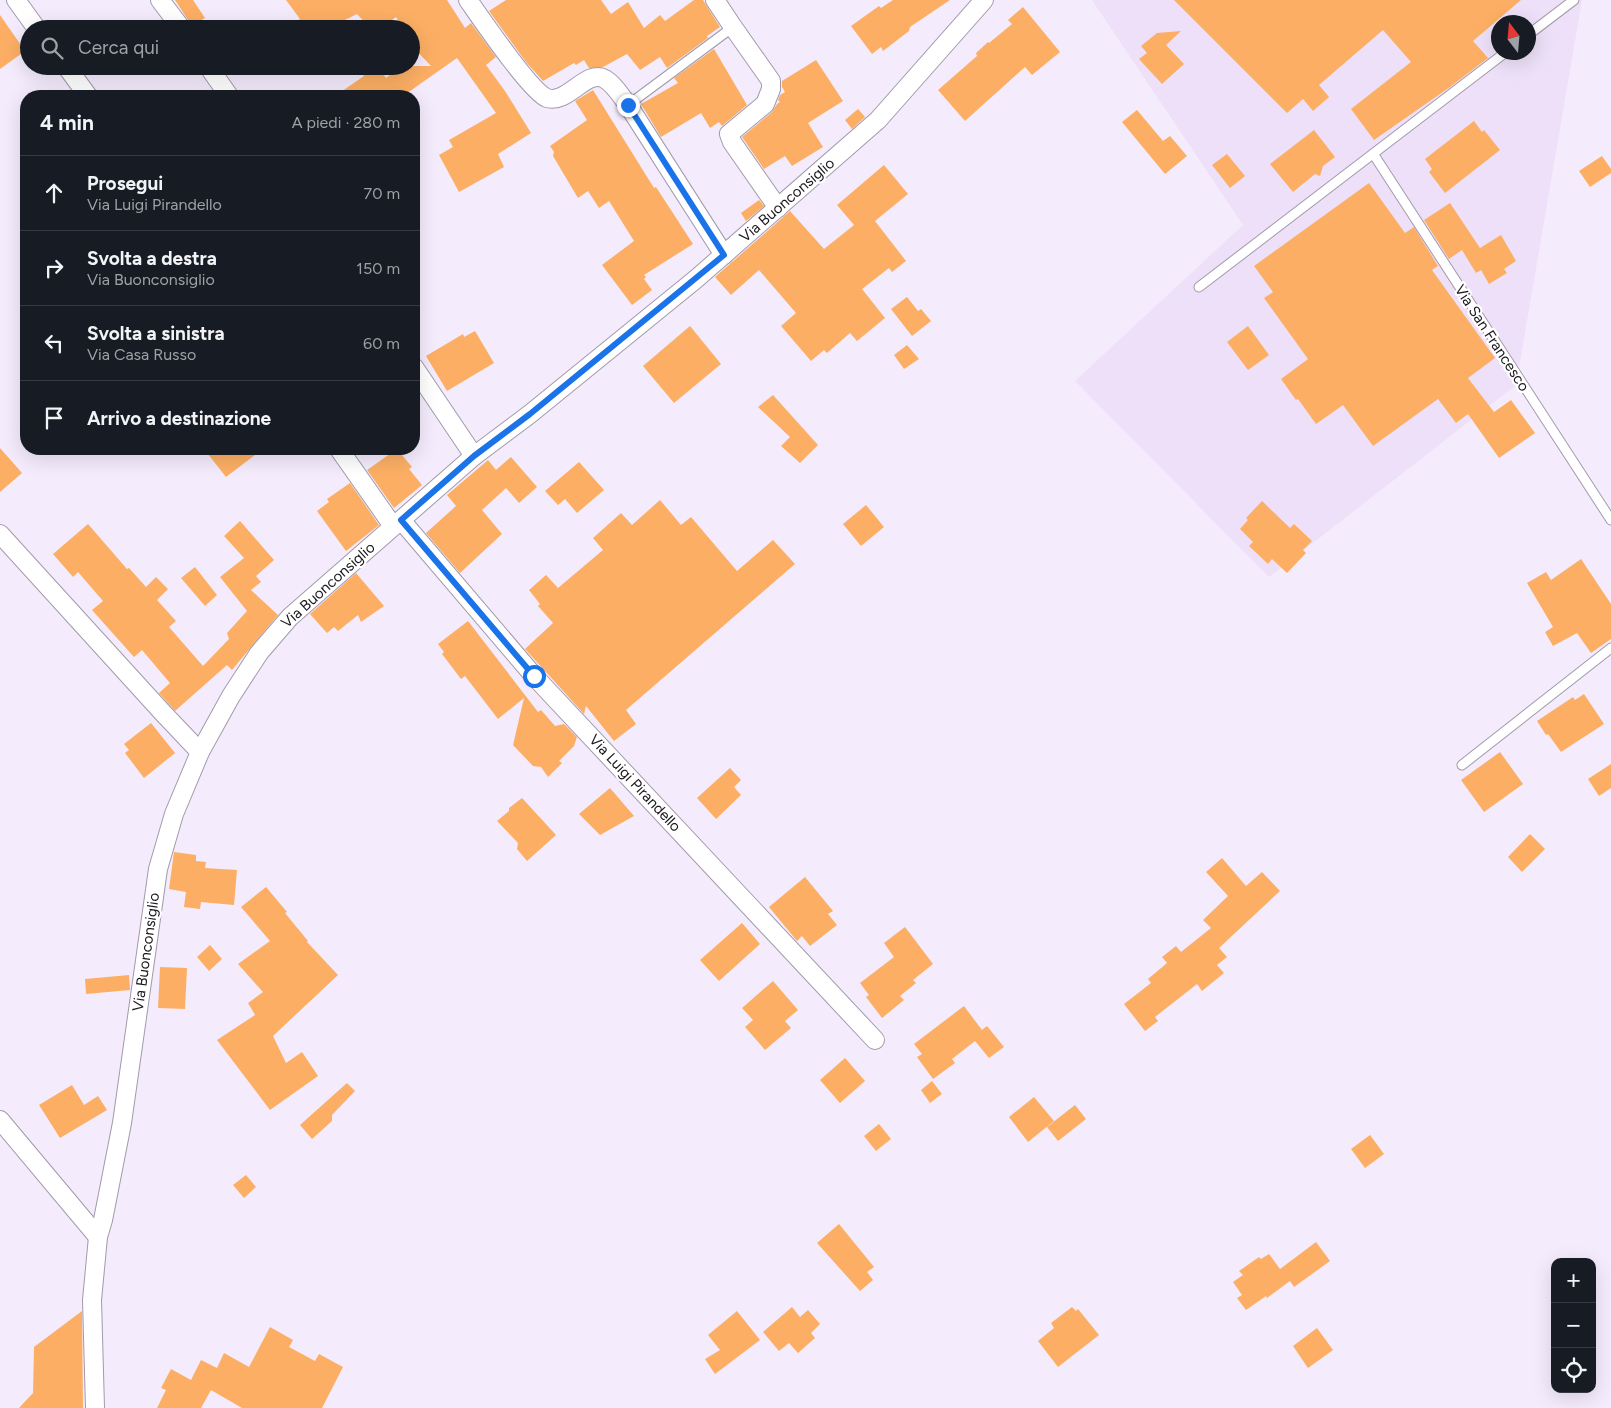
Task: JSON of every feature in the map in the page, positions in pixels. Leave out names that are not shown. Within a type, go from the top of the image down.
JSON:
[{"type":"street","points":[[16,0],[30,20]]},
{"type":"street","points":[[160,0],[175,20]]},
{"type":"street","points":[[468,0],[532,86],[546,98],[559,98],[591,78],[603,78],[612,84],[628,105],[724,255]]},
{"type":"street","points":[[715,0],[732,28],[771,81],[771,89],[765,104],[729,134],[732,142],[778,208]]},
{"type":"street","name":"Via Buonconsiglio","points":[[96,1408],[92,1300],[98,1236],[103,1220],[122,1123],[158,868],[174,814],[200,752],[259,653],[290,617],[474,456],[538,408],[724,255],[878,120],[984,0]]},
{"type":"street","points":[[73,75],[84,90]]},
{"type":"street","points":[[214,75],[225,90]]},
{"type":"street","points":[[420,376],[474,456]]},
{"type":"street","name":"Via Luigi Pirandello","points":[[344,455],[397,523],[534,676],[875,1040]]},
{"type":"street","points":[[0,534],[200,752]]},
{"type":"street","points":[[0,1120],[98,1236]]},
{"type":"lane","points":[[1536,29],[1574,0]]},
{"type":"lane","points":[[628,105],[732,28]]},
{"type":"lane","points":[[1199,287],[1496,60]]},
{"type":"lane","name":"Via San Francesco","points":[[1374,155],[1611,520]]},
{"type":"lane","points":[[1462,765],[1611,648]]},
{"type":"shaded area","points":[[1092,0],[1582,0],[1516,385],[1269,577],[1075,381],[1243,225]]},
{"type":"building","points":[[175,0],[193,0],[205,18],[202,20],[188,20]]},
{"type":"building","points":[[286,0],[447,0],[465,28],[471,23],[496,57],[486,65],[531,133],[498,154],[504,167],[459,192],[439,155],[453,147],[449,140],[496,113],[457,58],[412,90],[344,90],[363,75],[384,75],[386,78],[390,75],[420,75],[420,66],[431,66],[420,54],[420,20],[398,20],[396,17],[392,20],[363,20],[357,14],[345,20],[298,20],[300,19]]},
{"type":"building","points":[[506,0],[601,0],[611,14],[628,2],[644,28],[660,15],[665,21],[694,0],[703,0],[720,27],[667,68],[660,57],[640,70],[627,54],[603,67],[589,68],[584,60],[576,65],[574,63],[543,81],[526,62],[489,11]]},
{"type":"building","points":[[893,0],[950,0],[910,27],[909,31],[883,51],[881,47],[872,54],[851,26],[879,6],[881,8]]},
{"type":"building","points":[[1174,0],[1521,0],[1503,15],[1491,15],[1491,26],[1473,41],[1488,58],[1374,140],[1351,109],[1411,62],[1383,30],[1319,85],[1329,97],[1313,111],[1303,99],[1287,113]]},
{"type":"building","points":[[1023,7],[1060,52],[1032,75],[1025,67],[965,121],[938,90],[977,56],[976,53],[988,42],[1012,24],[1008,20]]},
{"type":"building","points":[[0,15],[20,44],[20,55],[0,69]]},
{"type":"building","points":[[1181,31],[1166,45],[1184,64],[1162,84],[1139,59],[1147,53],[1141,46],[1157,33]]},
{"type":"building","points":[[714,49],[747,105],[722,126],[719,122],[710,128],[701,113],[661,137],[641,104],[678,83],[674,78]]},
{"type":"building","points":[[816,60],[843,101],[808,123],[823,147],[792,166],[785,156],[764,169],[742,137],[772,112],[780,102],[778,100],[780,95],[785,92],[782,87],[782,81]]},
{"type":"building","points":[[593,90],[654,188],[656,187],[693,244],[644,275],[646,277],[644,279],[652,290],[632,305],[602,265],[634,241],[609,201],[599,208],[588,191],[578,198],[553,156],[554,152],[550,146],[587,120],[575,101]]},
{"type":"building","points":[[858,109],[865,117],[852,129],[845,120]]},
{"type":"building","points":[[1137,110],[1163,141],[1170,136],[1187,156],[1165,174],[1122,122]]},
{"type":"building","points":[[1474,121],[1500,150],[1445,193],[1429,172],[1432,169],[1425,159]]},
{"type":"building","points":[[1314,130],[1335,157],[1323,166],[1320,176],[1315,174],[1293,192],[1270,164]]},
{"type":"building","points":[[1227,154],[1245,176],[1230,188],[1212,165]]},
{"type":"building","points":[[1602,156],[1611,169],[1611,173],[1590,187],[1579,171]]},
{"type":"building","points":[[884,165],[908,194],[875,221],[906,261],[892,272],[889,268],[862,289],[885,318],[857,341],[850,333],[827,353],[824,350],[811,361],[781,326],[796,313],[759,270],[731,295],[715,277],[790,211],[824,249],[854,225],[837,205]]},
{"type":"building","points":[[1369,183],[1405,233],[1414,227],[1438,266],[1432,270],[1495,358],[1468,378],[1494,412],[1511,400],[1535,433],[1499,458],[1468,414],[1456,423],[1438,399],[1373,446],[1343,405],[1316,424],[1281,379],[1308,359],[1264,298],[1273,292],[1254,266]]},
{"type":"building","points":[[759,200],[764,206],[746,221],[741,213]]},
{"type":"building","points":[[1450,203],[1480,248],[1501,235],[1516,261],[1504,269],[1507,273],[1489,284],[1481,270],[1476,273],[1462,250],[1449,259],[1424,220]]},
{"type":"building","points":[[907,297],[918,311],[921,309],[931,321],[912,336],[891,309]]},
{"type":"building","points":[[690,326],[721,364],[674,403],[643,366]]},
{"type":"building","points":[[1248,326],[1269,355],[1248,370],[1227,342]]},
{"type":"building","points":[[475,331],[494,363],[447,391],[426,356],[463,334],[464,337]]},
{"type":"building","points":[[907,345],[919,359],[904,369],[894,355]]},
{"type":"building","points":[[773,395],[818,445],[800,463],[781,446],[790,437],[758,407]]},
{"type":"building","points":[[0,448],[22,473],[0,492]]},
{"type":"building","points":[[209,455],[255,455],[226,477]]},
{"type":"building","points":[[388,455],[402,455],[412,467],[409,469],[422,485],[394,508],[367,470]]},
{"type":"building","points":[[511,457],[537,487],[519,503],[506,488],[482,510],[502,534],[460,573],[426,533],[456,506],[447,495],[488,460],[496,470]]},
{"type":"building","points":[[579,462],[604,490],[577,513],[565,499],[558,505],[545,491]]},
{"type":"building","points":[[350,483],[379,525],[346,551],[317,511],[329,502],[327,499]]},
{"type":"building","points":[[660,500],[681,525],[691,517],[737,571],[773,540],[795,564],[626,710],[636,724],[614,741],[586,706],[584,714],[525,649],[553,623],[538,606],[540,604],[529,590],[546,575],[558,588],[603,550],[593,538],[621,513],[632,525]]},
{"type":"building","points":[[1262,501],[1290,528],[1294,524],[1312,541],[1303,550],[1306,553],[1287,573],[1272,559],[1268,564],[1249,546],[1253,542],[1240,529],[1248,520],[1246,518]]},
{"type":"building","points":[[866,505],[884,527],[861,546],[843,524]]},
{"type":"building","points":[[240,521],[274,560],[256,576],[261,582],[251,590],[278,615],[232,670],[227,665],[175,711],[159,693],[170,683],[142,650],[134,657],[92,610],[103,601],[78,572],[73,577],[53,554],[88,524],[127,569],[129,568],[146,587],[156,577],[168,589],[157,600],[176,621],[169,627],[203,666],[229,639],[227,633],[247,611],[220,577],[244,558],[224,536]]},
{"type":"building","points":[[1581,559],[1611,604],[1611,639],[1591,653],[1577,633],[1553,646],[1545,632],[1553,627],[1527,583],[1546,572],[1551,580]]},
{"type":"building","points":[[195,567],[217,595],[205,606],[181,578]]},
{"type":"building","points":[[356,573],[384,606],[361,622],[358,615],[338,631],[334,627],[327,633],[310,614]]},
{"type":"building","points":[[468,621],[538,712],[541,710],[555,726],[564,724],[577,737],[574,746],[559,761],[562,763],[548,777],[541,767],[533,766],[513,745],[524,698],[498,719],[465,676],[461,679],[442,654],[444,652],[438,644]]},
{"type":"building","points":[[1584,694],[1604,724],[1561,752],[1537,721],[1573,697],[1575,700]]},
{"type":"building","points":[[151,723],[175,753],[144,778],[125,753],[129,750],[124,744]]},
{"type":"building","points":[[1500,752],[1523,784],[1484,812],[1461,780]]},
{"type":"building","points":[[1611,764],[1611,788],[1599,796],[1588,779]]},
{"type":"building","points":[[730,768],[741,780],[734,787],[741,795],[716,819],[697,798]]},
{"type":"building","points":[[610,788],[634,816],[600,835],[579,814]]},
{"type":"building","points":[[522,798],[556,835],[527,861],[517,849],[518,843],[497,821]]},
{"type":"building","points":[[1530,834],[1545,849],[1522,872],[1508,857]]},
{"type":"building","points":[[174,852],[196,855],[196,861],[206,862],[205,868],[237,870],[234,905],[201,902],[200,909],[184,907],[186,892],[169,889]]},
{"type":"building","points":[[1222,858],[1246,886],[1262,872],[1280,891],[1219,948],[1227,957],[1217,965],[1224,973],[1202,991],[1197,984],[1155,1017],[1158,1021],[1145,1031],[1124,1004],[1151,983],[1148,979],[1167,963],[1162,957],[1176,946],[1181,952],[1211,928],[1203,920],[1228,896],[1206,872]]},
{"type":"building","points":[[805,877],[833,911],[828,914],[837,925],[810,946],[802,936],[797,941],[769,907]]},
{"type":"building","points":[[266,887],[287,912],[285,913],[307,942],[338,975],[273,1036],[286,1063],[302,1052],[318,1076],[270,1110],[217,1040],[255,1015],[248,1003],[263,992],[238,964],[270,941],[241,907]]},
{"type":"building","points":[[742,923],[760,944],[719,981],[700,960]]},
{"type":"building","points":[[905,927],[933,964],[913,980],[916,983],[900,996],[904,1000],[882,1018],[866,997],[869,995],[860,983],[894,957],[884,943]]},
{"type":"building","points":[[210,945],[222,959],[209,971],[197,957]]},
{"type":"building","points":[[160,967],[187,968],[185,1009],[158,1008]]},
{"type":"building","points":[[129,975],[130,990],[86,994],[85,979]]},
{"type":"building","points":[[773,981],[798,1010],[785,1021],[791,1028],[765,1050],[745,1027],[753,1020],[742,1008]]},
{"type":"building","points":[[964,1006],[982,1030],[987,1026],[1004,1047],[989,1058],[975,1041],[952,1059],[955,1063],[933,1079],[917,1057],[922,1054],[914,1044]]},
{"type":"building","points":[[845,1058],[865,1081],[840,1103],[820,1080]]},
{"type":"building","points":[[932,1081],[942,1094],[930,1103],[921,1090]]},
{"type":"building","points":[[347,1083],[355,1091],[332,1115],[332,1121],[312,1139],[300,1125]]},
{"type":"building","points":[[72,1085],[84,1105],[98,1096],[107,1110],[60,1138],[39,1105]]},
{"type":"building","points":[[1034,1097],[1054,1121],[1028,1142],[1009,1117]]},
{"type":"building","points":[[1075,1105],[1086,1119],[1058,1141],[1047,1127]]},
{"type":"building","points":[[879,1124],[891,1139],[876,1151],[864,1136]]},
{"type":"building","points":[[1370,1135],[1384,1154],[1365,1168],[1351,1149]]},
{"type":"building","points":[[246,1175],[256,1187],[244,1198],[233,1185]]},
{"type":"building","points":[[839,1224],[874,1267],[867,1272],[873,1280],[860,1291],[817,1243]]},
{"type":"building","points":[[1316,1242],[1330,1261],[1294,1287],[1290,1281],[1267,1298],[1266,1296],[1246,1310],[1237,1298],[1242,1295],[1233,1282],[1243,1275],[1239,1271],[1259,1257],[1261,1259],[1269,1254],[1280,1269]]},
{"type":"building","points":[[792,1307],[800,1317],[808,1310],[820,1324],[811,1333],[815,1338],[798,1353],[789,1343],[779,1351],[763,1332]]},
{"type":"building","points":[[1072,1307],[1076,1311],[1078,1309],[1099,1335],[1058,1367],[1038,1341],[1054,1328],[1051,1323]]},
{"type":"building","points":[[82,1311],[83,1408],[19,1408],[33,1393],[34,1347]]},
{"type":"building","points":[[737,1311],[760,1340],[715,1374],[705,1359],[720,1350],[708,1335]]},
{"type":"building","points":[[270,1327],[293,1340],[289,1347],[315,1361],[319,1354],[343,1367],[322,1408],[242,1408],[211,1390],[201,1408],[157,1408],[166,1390],[161,1388],[171,1369],[191,1380],[201,1360],[217,1368],[224,1353],[249,1367]]},
{"type":"building","points":[[1317,1328],[1333,1350],[1308,1368],[1293,1346]]},
{"type":"route","points":[[534,676],[401,520],[474,456],[530,414],[724,255],[628,105]]}]
